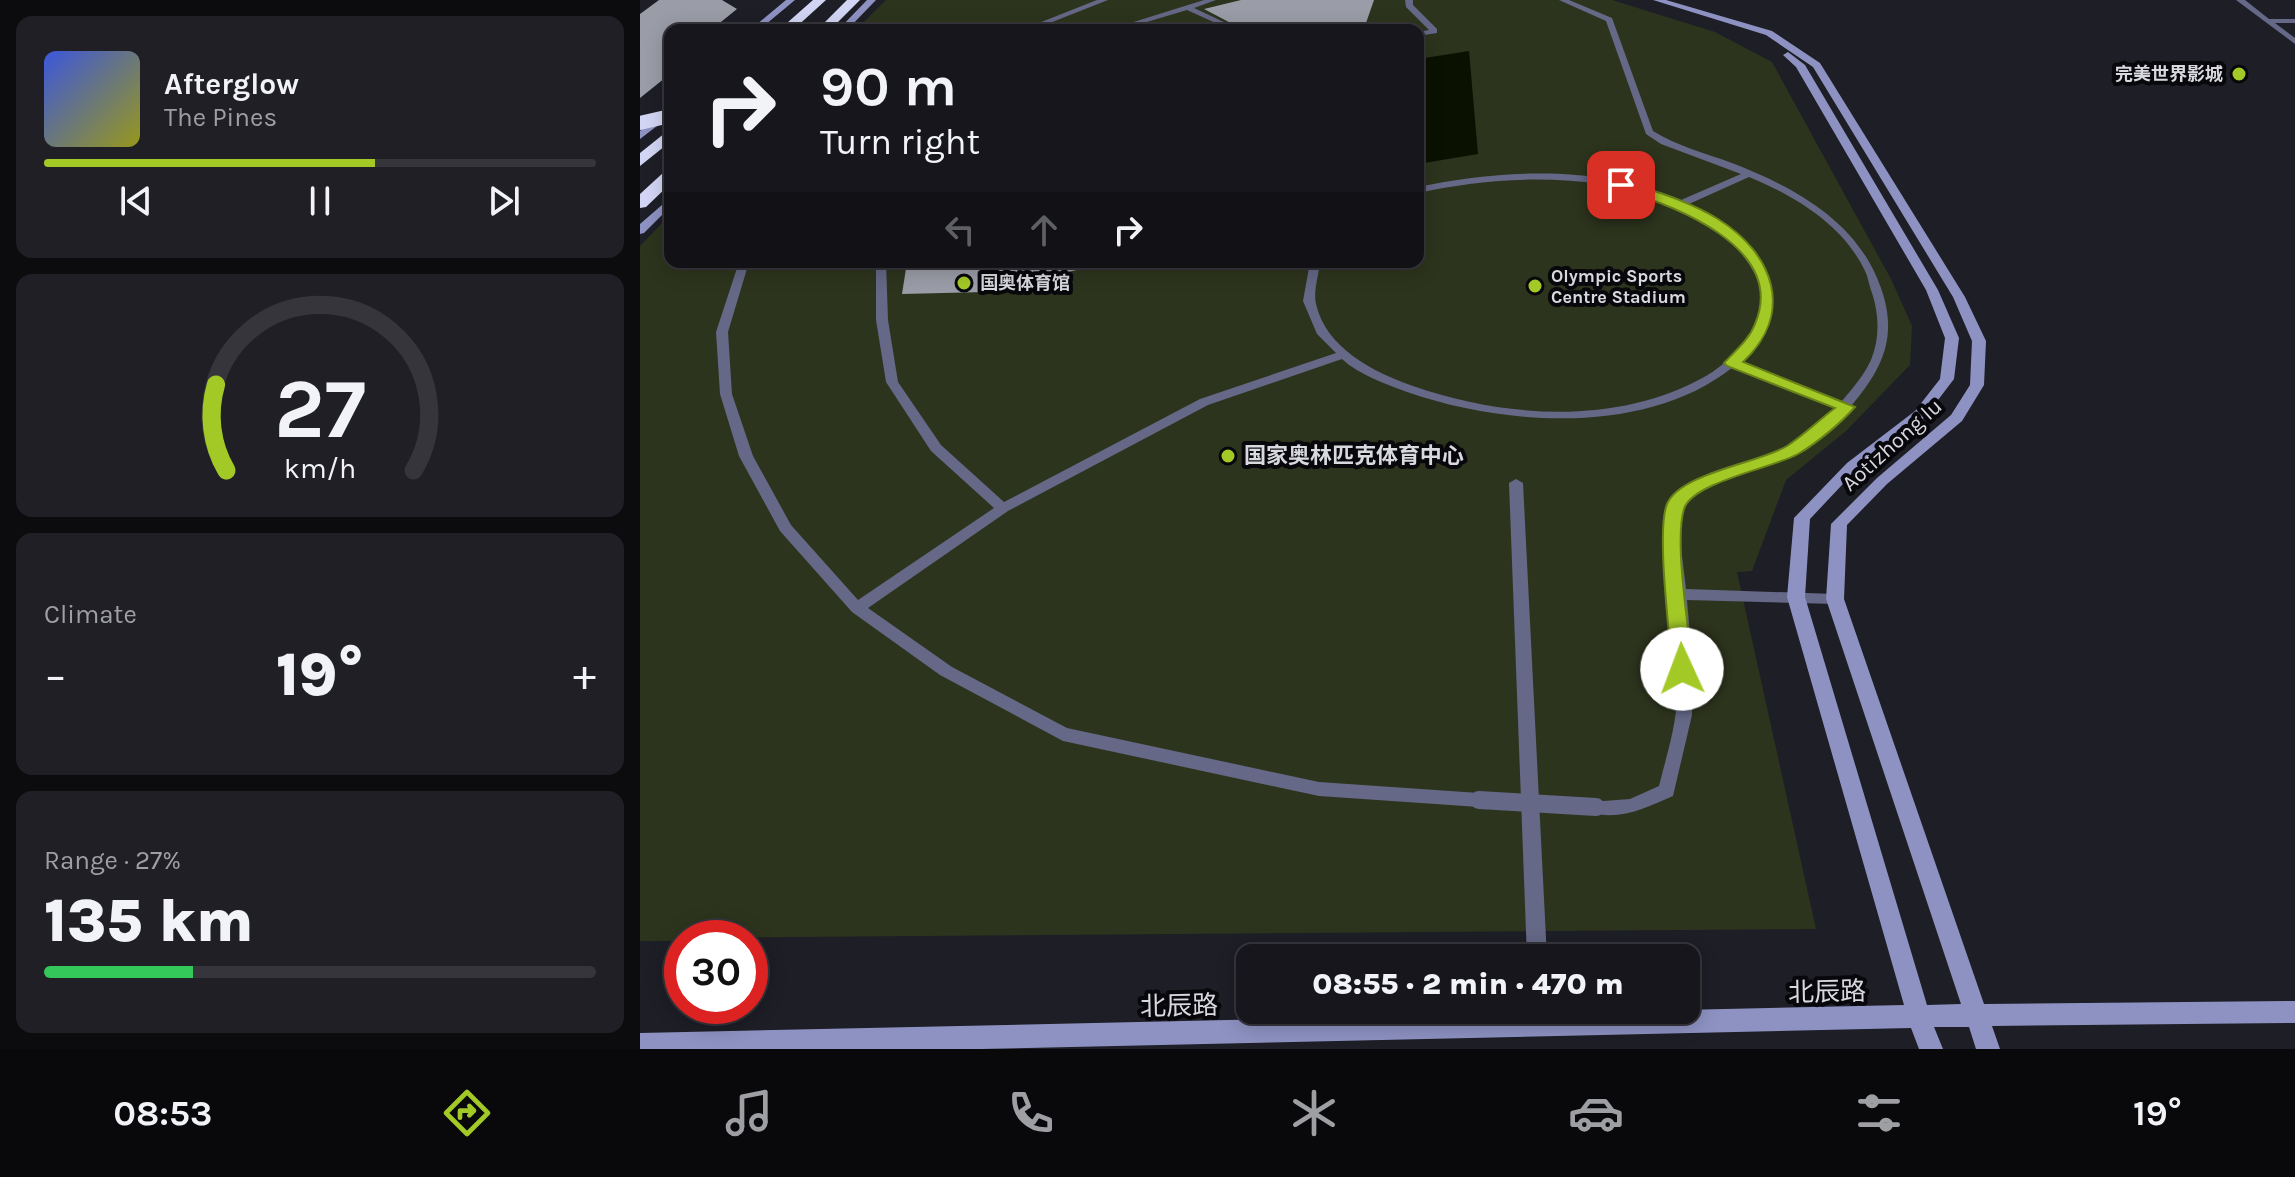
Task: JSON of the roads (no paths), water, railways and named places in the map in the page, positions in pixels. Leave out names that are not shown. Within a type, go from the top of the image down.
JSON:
[{"type":"highway","points":[[792,24],[820,0]]},
{"type":"highway","points":[[810,24],[836,0]]},
{"type":"highway","points":[[838,24],[854,0]]},
{"type":"highway","points":[[838,24],[863,0]]},
{"type":"highway","points":[[640,161],[664,139]]},
{"type":"highway","points":[[640,203],[664,181]]},
{"type":"main road","points":[[761,24],[791,0]]},
{"type":"main road","points":[[838,24],[872,0]]},
{"type":"main road","name":"Aotizhong lu","points":[[1642,0],[1751,33],[1778,47],[1800,65],[1932,290],[1952,338],[1947,379],[1920,414],[1852,466],[1802,518],[1796,597],[1919,1018],[1931,1049]]},
{"type":"main road","name":"Aotizhong lu","points":[[1657,0],[1769,33],[1817,65],[1959,297],[1979,341],[1977,385],[1957,418],[1882,481],[1839,524],[1835,599],[1988,1049]]},
{"type":"main road","points":[[640,136],[655,119]]},
{"type":"main road","points":[[640,231],[664,207]]},
{"type":"main road","name":"北辰路","points":[[1700,1018],[2295,1012]]},
{"type":"main road","name":"北辰路","points":[[640,1045],[1340,1024]]},
{"type":"street","points":[[1041,24],[1104,0]]},
{"type":"street","points":[[1131,24],[1212,0]]},
{"type":"street","points":[[1409,0],[1409,5],[1434,31],[1424,33]]},
{"type":"street","points":[[742,268],[722,332],[726,394],[746,456],[785,528],[857,608],[946,671],[1063,734],[1319,789],[1596,807],[1631,806],[1667,791],[1684,715],[1673,524],[1676,504],[1693,488],[1791,450],[1847,407],[1874,367],[1886,327],[1878,286],[1858,251],[1831,219],[1798,196],[1664,142],[1649,132],[1609,20],[1563,0]]},
{"type":"street","points":[[2240,0],[2295,42]]},
{"type":"street","points":[[1186,7],[1224,24]]},
{"type":"street","points":[[2269,21],[2295,21]]},
{"type":"street","points":[[1680,204],[1748,174]]},
{"type":"street","points":[[1313,268],[1309,284],[1310,304],[1318,325],[1344,354],[1382,379],[1432,399],[1490,411],[1553,415],[1643,404],[1694,387],[1732,363],[1746,351],[1763,323],[1767,296],[1760,269],[1741,244],[1714,222],[1680,204],[1621,185],[1555,176],[1489,177],[1424,189]]},
{"type":"street","points":[[881,268],[882,320],[892,382],[936,448],[1003,508]]},
{"type":"street","points":[[857,608],[1003,508],[1204,402],[1344,354]]},
{"type":"street","points":[[1732,363],[1847,407]]},
{"type":"street","points":[[1516,483],[1536,944]]},
{"type":"street","points":[[1679,594],[1835,599]]},
{"type":"place","name":"完美世界影城","points":[[2239,74]]},
{"type":"place","name":"国奥体育馆","points":[[964,283]]},
{"type":"place","name":"Olympic Sports Centre Stadium","points":[[1535,286]]},
{"type":"place","name":"国家奥林匹克体育中心","points":[[1228,456]]}]
